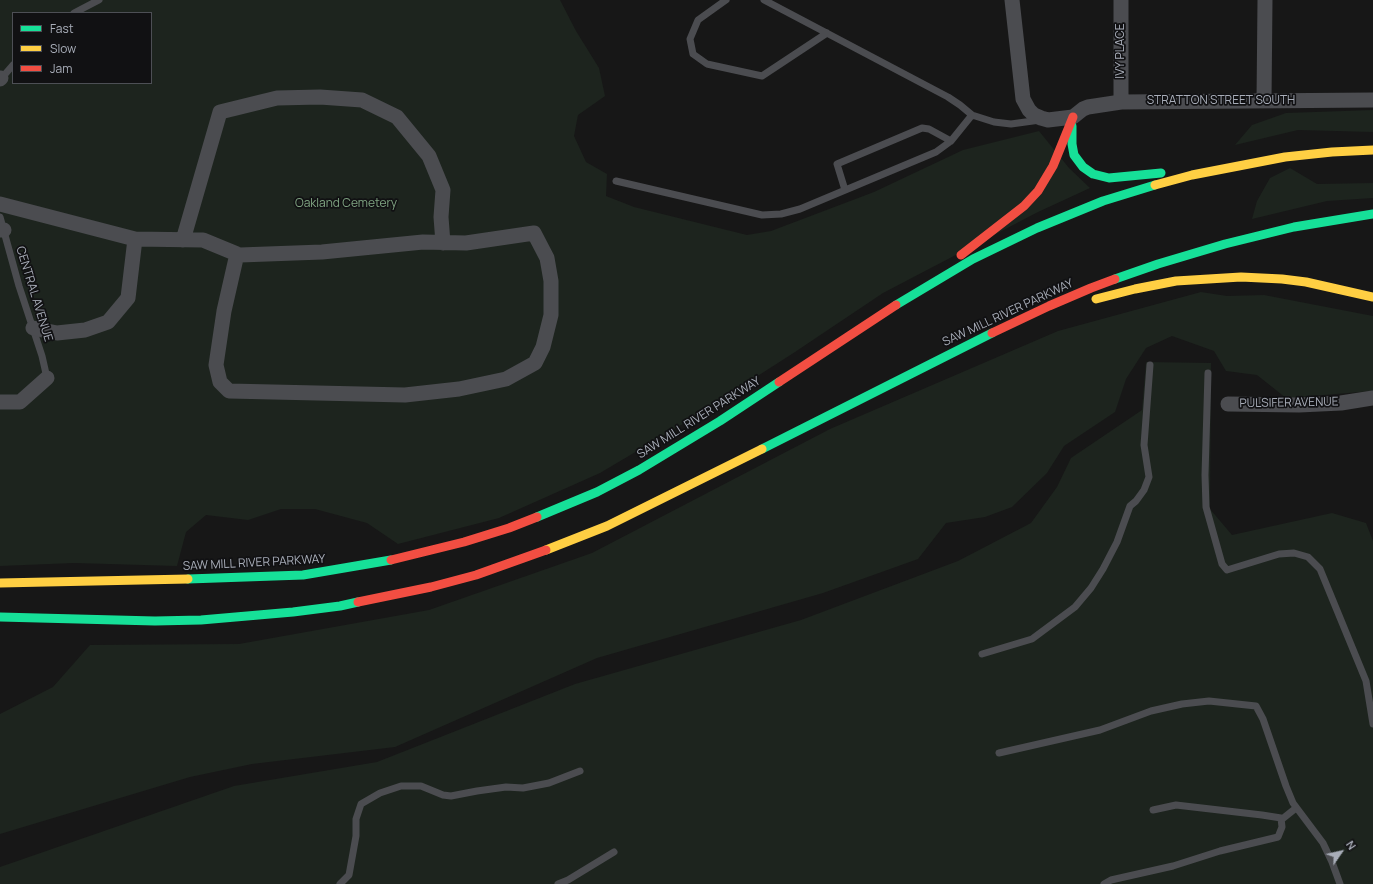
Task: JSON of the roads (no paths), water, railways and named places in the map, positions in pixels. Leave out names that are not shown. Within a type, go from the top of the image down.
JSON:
[{"type":"highway","points":[[1074,117],[1072,137],[1074,155],[1087,171],[1098,176],[1109,178],[1234,166]]},
{"type":"highway","points":[[890,308],[1010,217],[1032,198],[1041,187],[1053,166],[1074,117]]},
{"type":"highway","name":"SAW MILL RIVER PARKWAY","points":[[0,583],[213,579],[303,574],[376,563],[418,554],[509,528],[597,492],[639,470],[720,421],[838,341],[890,308],[979,256],[1023,234],[1080,210],[1170,180],[1234,166],[1308,154],[1373,150]]},
{"type":"highway","name":"SAW MILL RIVER PARKWAY","points":[[0,616],[154,621],[293,612],[340,606],[431,587],[476,574],[520,560],[607,526],[1027,316],[1113,279],[1202,250],[1271,232],[1373,214]]},
{"type":"highway","points":[[1027,316],[1136,289],[1176,281],[1241,277],[1306,282],[1373,297]]},
{"type":"street","points":[[1012,0],[1023,99],[1025,105],[1034,115],[1048,120],[1074,117]]},
{"type":"street","name":"IVY PLACE","points":[[1121,0],[1121,102]]},
{"type":"street","points":[[1264,101],[1265,0]]},
{"type":"street","points":[[183,240],[220,112],[277,98],[320,97],[362,100],[397,117],[416,139],[429,156],[443,190],[442,217],[444,243]]},
{"type":"street","name":"STRATTON STREET SOUTH","points":[[1074,117],[1083,109],[1088,107],[1121,102],[1373,100]]},
{"type":"street","points":[[0,204],[135,239],[203,240],[240,255],[322,252],[423,242],[466,243],[534,233],[547,258],[551,281],[551,315],[543,347],[535,363],[506,379],[459,390],[405,395],[229,391],[220,382],[216,364],[224,311],[237,254]]},
{"type":"street","points":[[33,328],[57,333],[85,330],[108,322],[128,298],[135,239]]},
{"type":"street","points":[[0,402],[20,402],[47,378]]},
{"type":"street","name":"PULSIFER AVENUE","points":[[1228,404],[1299,406],[1341,403],[1373,398]]},
{"type":"lane","points":[[76,12],[99,0]]},
{"type":"lane","points":[[726,0],[698,20],[690,39],[693,54],[707,64],[762,76],[827,33]]},
{"type":"lane","points":[[764,0],[948,97],[972,115],[994,122],[1011,124],[1048,120]]},
{"type":"lane","points":[[0,79],[12,66]]},
{"type":"lane","points":[[616,181],[762,215],[791,212],[936,152],[951,141],[972,115]]},
{"type":"lane","points":[[845,190],[837,164],[922,128],[928,129],[951,141]]},
{"type":"lane","name":"CENTRAL AVENUE","points":[[1,226],[47,378]]},
{"type":"lane","points":[[982,654],[1032,638],[1075,607],[1092,588],[1117,542],[1130,506],[1136,501],[1144,490],[1149,477],[1144,445],[1150,365]]},
{"type":"lane","points":[[1208,373],[1205,475],[1206,507],[1222,564],[1227,570],[1279,554],[1294,553],[1308,557],[1320,569],[1366,681],[1373,724]]},
{"type":"lane","points":[[1000,753],[1100,730],[1151,711],[1182,704],[1209,701],[1256,706],[1263,719],[1293,803],[1323,843],[1340,884]]},
{"type":"lane","points":[[340,884],[349,875],[356,836],[356,819],[361,804],[380,793],[401,786],[421,786],[443,795],[451,796],[477,790],[506,787],[523,788],[549,783],[580,771]]},
{"type":"lane","points":[[1104,884],[1111,880],[1173,866],[1220,851],[1278,838],[1282,827],[1281,818],[1262,815],[1176,805],[1153,810]]},
{"type":"lane","points":[[1281,820],[1296,808]]},
{"type":"lane","points":[[558,884],[568,880],[614,852]]},
{"type":"park label","name":"Oakland Cemetery","points":[[346,204]]}]
